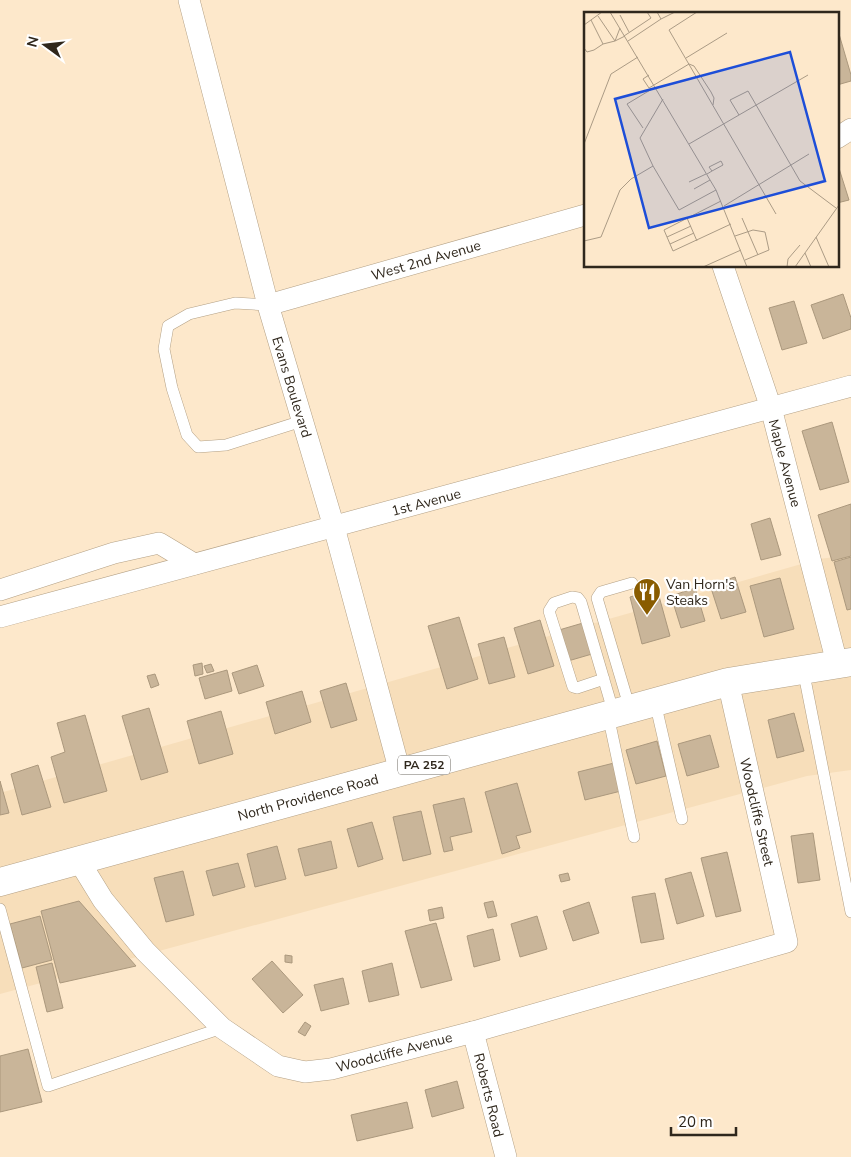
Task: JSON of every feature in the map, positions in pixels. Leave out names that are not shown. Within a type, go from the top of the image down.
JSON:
[{"type":"main road","name":"North Providence Road","points":[[0,882],[728,682],[844,662]]},
{"type":"street","name":"Evans Boulevard","points":[[189,0],[268,305],[334,527],[400,772]]},
{"type":"street","points":[[838,137],[851,129]]},
{"type":"street","name":"West 2nd Avenue","points":[[268,305],[584,215]]},
{"type":"street","name":"Maple Avenue","points":[[724,268],[771,408],[844,662]]},
{"type":"street","name":"1st Avenue","points":[[0,617],[851,386]]},
{"type":"street","points":[[0,590],[114,553],[159,543],[194,564]]},
{"type":"street","name":"Woodcliffe Street","points":[[728,682],[786,942]]},
{"type":"street","name":"Woodcliffe Avenue","points":[[79,861],[104,900],[145,951],[222,1028],[278,1066],[305,1072],[331,1069],[473,1032],[786,942]]},
{"type":"street","name":"Roberts Road","points":[[473,1032],[506,1157]]},
{"type":"lane","points":[[268,305],[235,303],[189,314],[168,326],[164,348],[172,388],[187,435],[198,447],[226,446],[302,421]]},
{"type":"lane","points":[[632,583],[601,592],[598,598],[627,710],[634,837]]},
{"type":"lane","points":[[604,679],[577,688],[573,687],[549,611],[554,603],[572,597],[578,598],[581,602],[604,679],[627,710],[682,819]]},
{"type":"lane","points":[[803,670],[851,909]]},
{"type":"lane","points":[[0,909],[48,1086],[222,1028]]},
{"type":"shaded area","points":[[851,555],[851,770],[807,776],[0,994],[0,793],[819,559]]},
{"type":"building","points":[[838,34],[851,75],[851,81],[838,85]]},
{"type":"building","points":[[838,165],[849,200],[838,203]]},
{"type":"building","points":[[843,294],[851,318],[851,329],[823,339],[811,305]]},
{"type":"building","points":[[794,301],[807,343],[782,350],[769,308]]},
{"type":"building","points":[[832,422],[849,482],[820,490],[802,431]]},
{"type":"building","points":[[851,504],[851,556],[832,561],[818,515]]},
{"type":"building","points":[[770,518],[781,555],[761,560],[751,524]]},
{"type":"building","points":[[851,557],[851,609],[847,610],[834,562]]},
{"type":"building","points":[[735,577],[746,612],[721,619],[710,585]]},
{"type":"building","points":[[780,578],[794,629],[764,637],[750,586]]},
{"type":"building","points":[[695,588],[705,621],[681,628],[671,596]]},
{"type":"building","points":[[657,589],[670,636],[642,644],[630,597]]},
{"type":"building","points":[[459,617],[478,679],[447,689],[428,626]]},
{"type":"building","points":[[540,620],[554,666],[528,674],[514,628]]},
{"type":"building","points":[[583,623],[592,654],[568,661],[559,630]]},
{"type":"building","points":[[504,637],[515,677],[489,684],[478,644]]},
{"type":"building","points":[[202,663],[203,674],[195,676],[193,665]]},
{"type":"building","points":[[211,664],[214,671],[207,673],[204,666]]},
{"type":"building","points":[[257,665],[264,686],[239,694],[232,673]]},
{"type":"building","points":[[227,670],[232,691],[205,699],[199,678]]},
{"type":"building","points":[[155,674],[159,685],[151,688],[147,676]]},
{"type":"building","points":[[346,683],[357,720],[331,728],[320,691]]},
{"type":"building","points":[[302,691],[311,722],[275,734],[266,702]]},
{"type":"building","points":[[149,708],[168,772],[141,780],[122,716]]},
{"type":"building","points":[[221,711],[233,754],[199,764],[187,721]]},
{"type":"building","points":[[794,713],[804,751],[777,758],[768,720]]},
{"type":"building","points":[[85,715],[107,791],[64,803],[51,757],[65,752],[57,723]]},
{"type":"building","points":[[710,735],[719,767],[687,776],[678,744]]},
{"type":"building","points":[[657,741],[666,776],[636,784],[626,750]]},
{"type":"building","points":[[614,763],[621,791],[585,800],[578,772]]},
{"type":"building","points":[[38,765],[51,807],[22,815],[11,774]]},
{"type":"building","points":[[0,781],[9,813],[0,815]]},
{"type":"building","points":[[517,783],[531,832],[516,836],[520,848],[502,854],[485,792]]},
{"type":"building","points":[[464,798],[472,832],[450,837],[453,850],[444,852],[433,805]]},
{"type":"building","points":[[421,811],[431,854],[403,861],[393,817]]},
{"type":"building","points":[[372,822],[383,859],[358,867],[347,829]]},
{"type":"building","points":[[813,833],[820,880],[798,883],[791,836]]},
{"type":"building","points":[[331,841],[337,868],[305,876],[298,849]]},
{"type":"building","points":[[277,846],[286,879],[255,887],[247,854]]},
{"type":"building","points":[[727,852],[741,911],[716,917],[701,858]]},
{"type":"building","points":[[238,863],[245,887],[213,896],[206,871]]},
{"type":"building","points":[[183,871],[194,915],[166,922],[154,878]]},
{"type":"building","points":[[691,872],[704,916],[677,924],[665,879]]},
{"type":"building","points":[[568,873],[570,880],[561,882],[559,875]]},
{"type":"building","points":[[655,893],[664,939],[641,943],[632,897]]},
{"type":"building","points":[[79,901],[136,966],[60,983],[41,911]]},
{"type":"building","points":[[493,901],[497,916],[488,918],[484,903]]},
{"type":"building","points":[[589,902],[599,933],[573,941],[563,911]]},
{"type":"building","points":[[442,907],[444,918],[430,921],[428,910]]},
{"type":"building","points":[[40,916],[52,960],[22,968],[10,924]]},
{"type":"building","points":[[537,916],[547,949],[520,957],[511,924]]},
{"type":"building","points":[[436,923],[452,980],[421,988],[405,931]]},
{"type":"building","points":[[493,929],[500,960],[474,967],[467,936]]},
{"type":"building","points":[[285,955],[292,956],[292,963],[285,962]]},
{"type":"building","points":[[272,961],[303,995],[283,1013],[252,979]]},
{"type":"building","points":[[52,963],[63,1008],[47,1012],[36,967]]},
{"type":"building","points":[[392,963],[399,995],[369,1002],[362,971]]},
{"type":"building","points":[[343,978],[349,1004],[321,1011],[314,985]]},
{"type":"building","points":[[305,1022],[311,1026],[305,1036],[298,1032]]},
{"type":"building","points":[[28,1049],[42,1102],[0,1112],[0,1056]]},
{"type":"building","points":[[457,1081],[464,1108],[432,1117],[425,1090]]},
{"type":"building","points":[[407,1102],[413,1128],[357,1141],[351,1115]]},
{"type":"place","name":"Van Horn's Steaks","points":[[647,616]]}]
